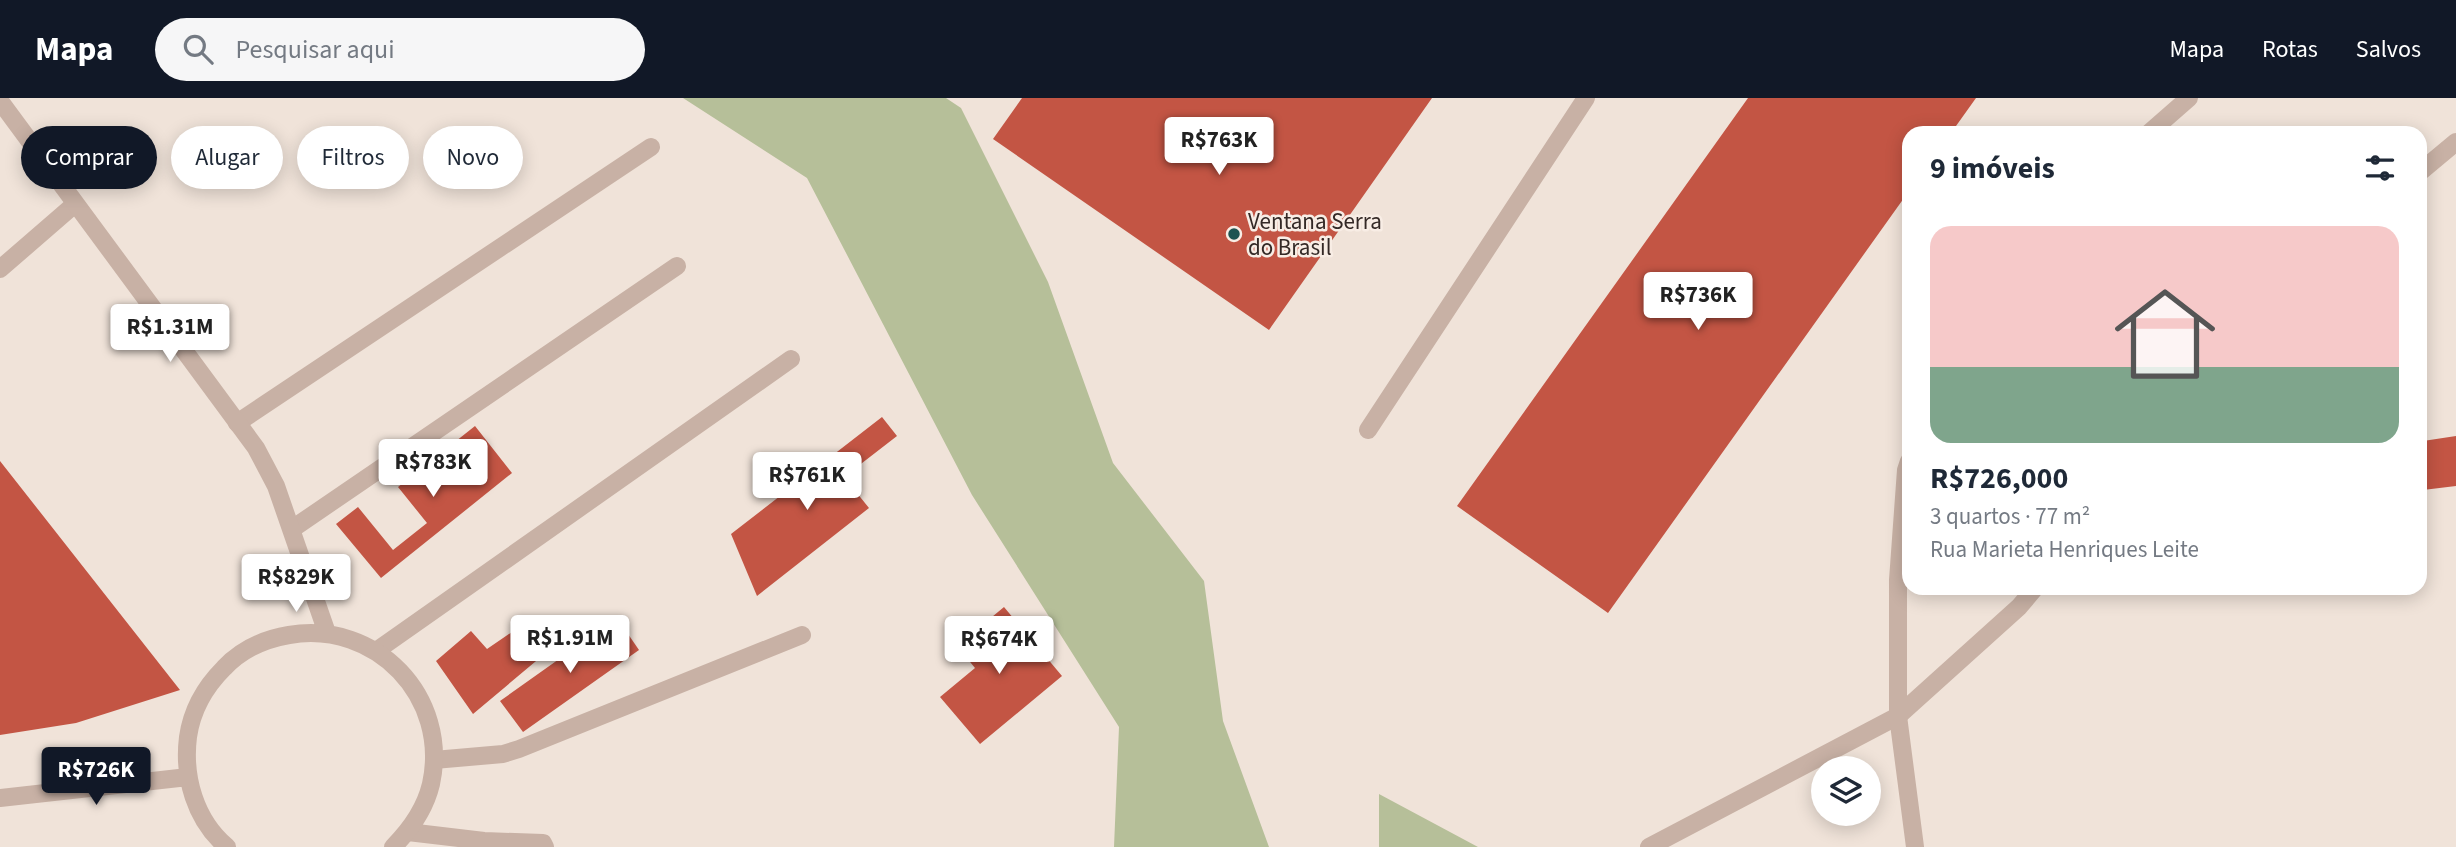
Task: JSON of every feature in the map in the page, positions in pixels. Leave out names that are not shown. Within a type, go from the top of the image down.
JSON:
[{"type":"street","points":[[1368,430],[1587,98]]},
{"type":"street","points":[[2158,126],[2189,98]]},
{"type":"street","points":[[0,101],[256,447],[292,529],[327,634]]},
{"type":"street","points":[[2427,166],[2456,142]]},
{"type":"street","points":[[237,423],[651,147]]},
{"type":"street","points":[[0,269],[75,204]]},
{"type":"street","points":[[292,529],[677,266]]},
{"type":"street","points":[[376,651],[791,359]]},
{"type":"street","points":[[1902,525],[1898,580],[1898,716],[1915,847]]},
{"type":"street","points":[[1649,847],[1898,716],[2029,595]]},
{"type":"street","points":[[227,847],[207,825],[194,802],[186,752],[189,726],[198,702],[212,680],[230,661],[251,647],[275,637],[301,633],[353,639],[376,651],[396,667],[413,687],[425,709],[432,734],[434,760],[431,786],[422,810],[408,832],[393,847]]},
{"type":"street","points":[[434,760],[503,754],[519,749],[802,635]]},
{"type":"street","points":[[0,798],[188,777]]},
{"type":"street","points":[[408,832],[484,841],[542,843],[545,847]]},
{"type":"green space","points":[[683,98],[946,98],[961,108],[1048,282],[1113,463],[1204,581],[1223,721],[1269,847],[1114,847],[1119,727],[972,495],[807,178]]},
{"type":"green space","points":[[1379,794],[1478,847],[1379,847]]},
{"type":"building","name":"Ventana Serra do Brasil","points":[[1022,98],[1432,98],[1269,330],[993,139]]},
{"type":"building","points":[[1748,98],[1976,98],[1956,126],[1902,126],[1902,201],[1608,613],[1457,506]]},
{"type":"building","points":[[882,417],[897,436],[844,477],[869,508],[757,596],[731,534]]},
{"type":"building","points":[[475,426],[512,473],[381,578],[336,524],[358,507],[393,550],[427,523],[398,487]]},
{"type":"building","points":[[2456,436],[2456,486],[2427,490],[2427,440]]},
{"type":"building","points":[[0,461],[180,690],[76,723],[0,735]]},
{"type":"building","points":[[1004,607],[1062,676],[980,744],[940,697],[975,668],[957,646]]},
{"type":"building","points":[[617,618],[639,650],[523,732],[500,701]]},
{"type":"building","points":[[525,623],[548,651],[473,714],[436,661],[471,631],[487,649]]},
{"type":"place","name":"Ventana Serra do Brasil","points":[[1234,234]]}]
